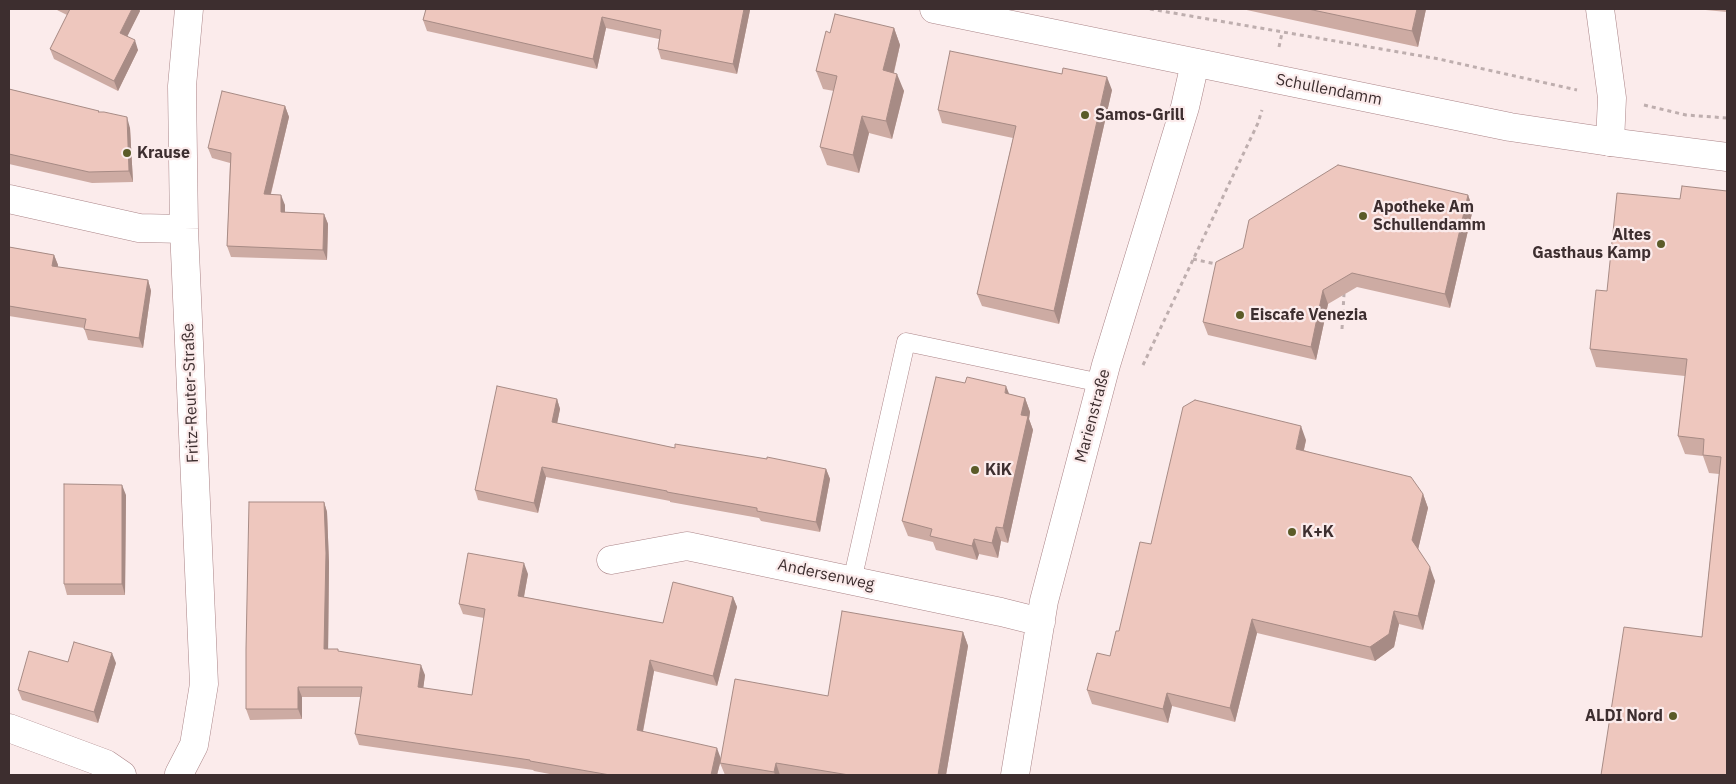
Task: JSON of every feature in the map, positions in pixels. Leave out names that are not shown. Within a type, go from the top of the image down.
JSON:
[{"type":"street","name":"Fritz-Reuter-Straße","points":[[180,775],[194,745],[204,684],[184,229],[182,86],[189,9]]},
{"type":"street","name":"Schullendamm","points":[[934,9],[1510,127],[1727,157]]},
{"type":"street","points":[[1600,9],[1612,98],[1610,142]]},
{"type":"street","name":"Marienstraße","points":[[1015,775],[1044,601],[1102,383],[1185,107],[1195,63]]},
{"type":"street","points":[[9,199],[138,228],[184,229]]},
{"type":"street","name":"Andersenweg","points":[[611,560],[687,546],[1041,622]]},
{"type":"street","points":[[9,728],[106,764],[122,775]]},
{"type":"lane","points":[[852,581],[906,342],[1102,383]]},
{"type":"path","points":[[1150,9],[1439,59],[1686,115],[1727,118]]},
{"type":"path","points":[[1139,372],[1258,123],[1272,78],[1282,32]]},
{"type":"path","points":[[1193,259],[1226,267]]},
{"type":"path","points":[[1342,329],[1344,294]]},
{"type":"building","points":[[70,9],[132,9],[120,33],[135,40],[114,81],[50,49]]},
{"type":"building","points":[[426,9],[744,9],[733,64],[658,49],[661,30],[602,17],[593,59],[423,20]]},
{"type":"building","points":[[1308,9],[1417,9],[1412,31]]},
{"type":"building","points":[[835,14],[894,28],[883,70],[897,74],[886,121],[862,116],[853,155],[820,147],[837,76],[816,71],[826,31],[830,33]]},
{"type":"building","points":[[950,51],[1062,74],[1063,68],[1107,77],[1054,311],[977,294],[1016,126],[938,110]]},
{"type":"building","points":[[9,89],[98,112],[127,117],[129,171],[89,172],[9,154]]},
{"type":"building","points":[[222,91],[285,106],[264,194],[281,195],[281,212],[324,214],[323,250],[227,246],[231,153],[208,148]]},
{"type":"building","points":[[1338,165],[1468,195],[1445,294],[1352,273],[1323,290],[1311,347],[1203,322],[1216,262],[1243,248],[1249,220]]},
{"type":"building","points":[[1682,186],[1727,191],[1727,775],[1601,775],[1624,627],[1702,637],[1721,457],[1703,455],[1704,439],[1678,436],[1687,359],[1590,349],[1596,290],[1607,291],[1617,193],[1680,199]]},
{"type":"building","points":[[9,247],[54,255],[52,266],[148,280],[139,338],[84,329],[86,319],[9,306]]},
{"type":"building","points":[[936,377],[965,383],[967,377],[1006,386],[1005,393],[1025,398],[1021,415],[1028,416],[1003,528],[996,527],[992,543],[974,539],[972,546],[930,536],[932,529],[902,521]]},
{"type":"building","points":[[497,386],[557,399],[552,422],[675,448],[675,444],[767,459],[767,457],[826,469],[816,522],[757,511],[757,508],[542,467],[534,503],[475,490]]},
{"type":"building","name":"K+K","points":[[1195,400],[1301,426],[1296,449],[1411,477],[1423,494],[1412,540],[1430,567],[1418,616],[1394,611],[1389,634],[1370,647],[1252,619],[1230,708],[1167,693],[1163,709],[1087,690],[1097,653],[1110,656],[1116,631],[1119,631],[1140,542],[1151,544],[1183,407]]},
{"type":"building","points":[[64,484],[122,485],[122,584],[64,584]]},
{"type":"building","points":[[249,502],[324,502],[326,553],[324,649],[338,649],[338,651],[421,665],[418,687],[472,695],[485,609],[459,604],[468,553],[524,563],[518,596],[663,623],[673,582],[733,597],[713,676],[650,660],[637,730],[717,748],[711,775],[610,775],[530,760],[355,734],[362,687],[298,687],[298,709],[246,709]]},
{"type":"building","points":[[842,611],[963,632],[938,775],[849,775],[776,763],[774,772],[720,763],[735,679],[828,696]]},
{"type":"building","points":[[74,642],[112,653],[94,712],[18,690],[29,651],[68,662]]},
{"type":"place","name":"Samos-Grill","points":[[1085,115]]},
{"type":"place","name":"Krause","points":[[127,153]]},
{"type":"place","name":"Apotheke Am Schullendamm","points":[[1363,216]]},
{"type":"place","name":"Altes Gasthaus Kamp","points":[[1661,244]]},
{"type":"place","name":"Eiscafe Venezia","points":[[1240,315]]},
{"type":"place","name":"KiK","points":[[975,470]]},
{"type":"place","name":"K+K","points":[[1292,532]]},
{"type":"place","name":"ALDI Nord","points":[[1673,716]]}]
